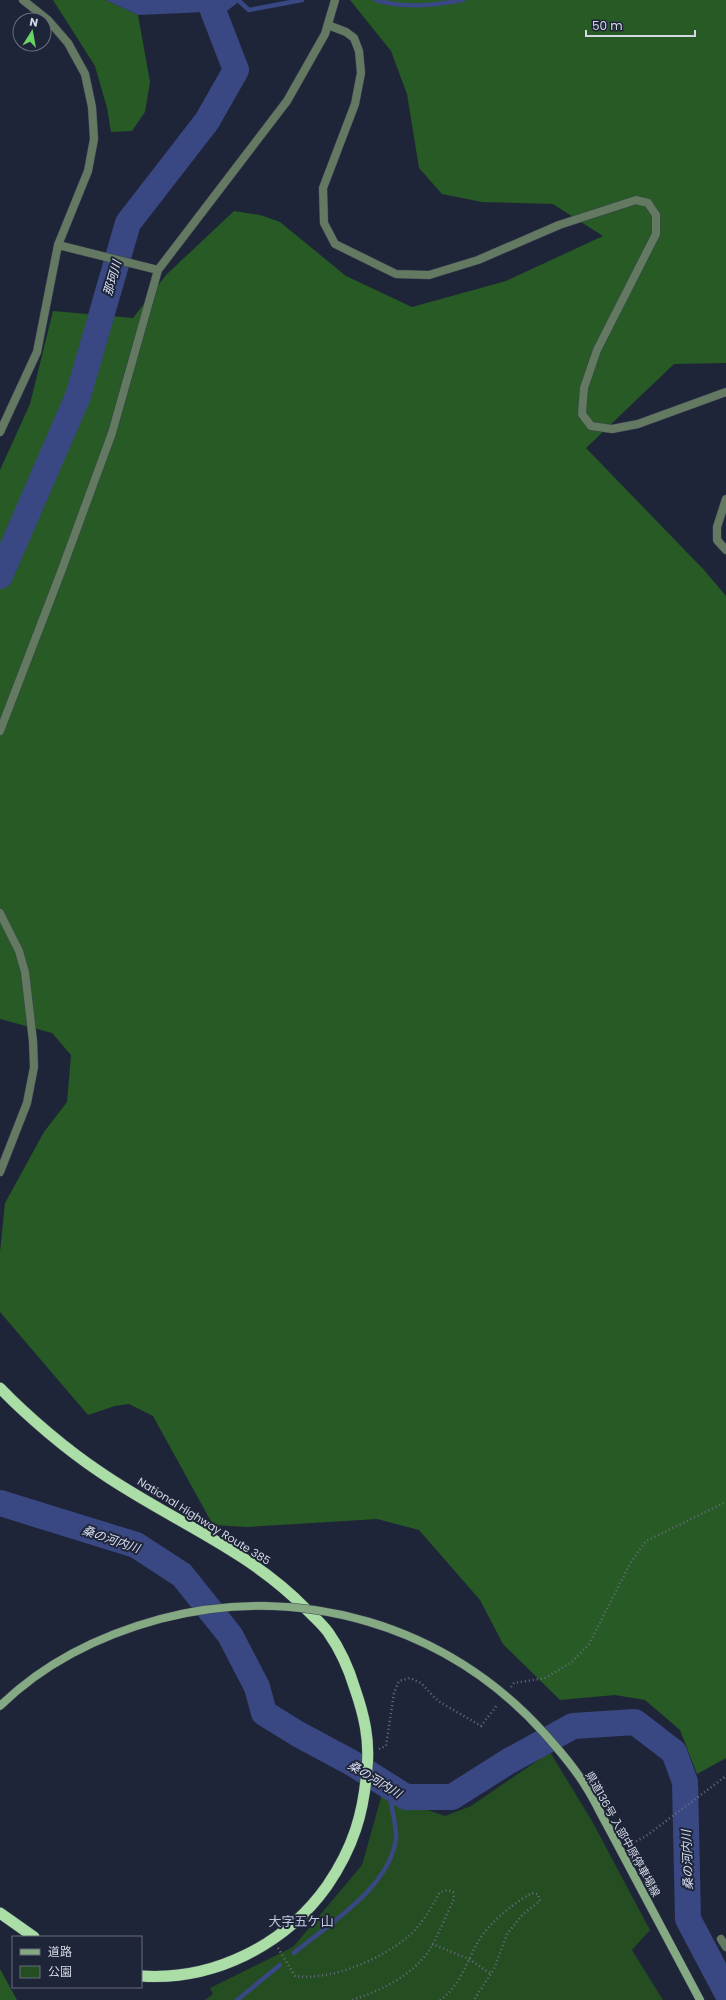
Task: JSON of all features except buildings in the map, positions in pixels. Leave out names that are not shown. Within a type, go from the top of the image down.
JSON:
[{"type":"highway","name":"National Highway Route 385","points":[[0,1388],[51,1433],[100,1472],[254,1565],[293,1595],[328,1631],[349,1671],[360,1703],[367,1732],[369,1754],[365,1795],[354,1837],[339,1868],[319,1897],[295,1922],[273,1940],[243,1957],[212,1969],[160,1978],[142,1976]]},
{"type":"highway","points":[[0,1913],[33,1936]]},
{"type":"main road","name":"県道136号 入部中原停車場線","points":[[0,1706],[18,1688],[46,1669],[101,1639],[128,1628],[200,1610],[249,1606],[295,1607],[329,1611],[390,1629],[423,1642],[457,1660],[492,1684],[528,1716],[563,1754],[586,1786],[700,2000]]},
{"type":"street","points":[[0,432],[37,352],[58,245],[88,171],[94,139],[92,107],[84,74],[68,43],[48,20],[23,0]]},
{"type":"street","points":[[0,731],[112,433],[158,270],[287,102],[308,67],[328,26],[335,0]]},
{"type":"street","points":[[328,26],[346,32],[354,38],[359,51],[361,73],[355,104],[323,188],[324,222],[335,244],[396,274],[429,275],[478,260],[559,225],[636,200],[648,203],[656,215],[656,234],[597,350],[584,388],[582,414],[591,426],[612,429],[638,424],[726,392]]},
{"type":"street","points":[[58,245],[158,270]]},
{"type":"street","points":[[726,499],[717,527],[717,540],[726,550]]},
{"type":"street","points":[[0,913],[19,951],[25,972],[33,1041],[34,1067],[27,1103],[0,1172]]},
{"type":"street","points":[[721,1939],[726,1947]]},
{"type":"path","points":[[509,1689],[514,1683],[545,1678],[571,1663],[588,1644],[631,1562],[646,1541],[726,1502]]},
{"type":"path","points":[[369,1754],[386,1746],[394,1693],[399,1681],[410,1678],[421,1683],[438,1701],[481,1726],[500,1702]]},
{"type":"path","points":[[620,1850],[646,1836],[726,1776]]},
{"type":"path","points":[[273,1940],[295,1976],[309,1978],[351,1969],[377,1957],[410,1935],[433,1905],[440,1892],[448,1890],[453,1892],[454,1899],[430,1950],[406,1974],[375,1992],[352,2000]]},
{"type":"path","points":[[440,2000],[449,1994],[479,1941],[494,1922],[522,1898],[532,1893],[538,1894],[540,1901],[523,1914],[507,1934],[491,1974],[474,2000]]},
{"type":"path","points":[[432,1944],[469,1959],[491,1974]]},
{"type":"green space","points":[[53,0],[106,0],[138,15],[150,82],[145,112],[132,131],[111,132],[107,108],[95,66]]},
{"type":"green space","points":[[350,0],[726,0],[726,363],[674,364],[586,448],[704,570],[726,596],[726,1758],[697,1774],[680,1730],[645,1700],[615,1695],[560,1700],[503,1644],[480,1600],[419,1530],[377,1519],[247,1527],[213,1525],[153,1416],[129,1404],[115,1406],[88,1415],[0,1312],[0,1252],[5,1203],[44,1132],[67,1102],[71,1055],[52,1033],[0,1019],[0,470],[30,404],[53,311],[133,318],[166,275],[234,211],[260,215],[280,222],[346,276],[412,307],[506,281],[603,236],[553,204],[482,202],[442,194],[419,168],[407,94],[391,51]]},
{"type":"green space","points":[[550,1752],[592,1821],[650,1930],[632,1950],[663,2000],[205,2000],[213,1994],[210,1988],[293,1947],[362,1865],[382,1794],[445,1816],[471,1806]]},
{"type":"green space","points":[[0,1969],[17,2000],[0,2000]]},
{"type":"water","points":[[106,0],[241,0],[227,11],[138,15]]},
{"type":"waterway","name":"那珂川","points":[[0,576],[78,396],[128,223],[207,121],[236,70],[209,0]]},
{"type":"waterway","points":[[238,0],[249,10],[302,0]]},
{"type":"waterway","points":[[376,0],[387,3],[409,5],[430,5],[463,0]]},
{"type":"waterway","name":"桑の河内川","points":[[0,1503],[136,1545],[182,1575],[230,1635],[257,1687],[264,1713],[298,1734],[352,1763],[406,1797],[452,1797],[509,1761],[573,1726],[635,1722],[674,1752],[685,1782],[688,1919],[726,1991]]},
{"type":"waterway","points":[[294,1953],[356,1903],[370,1889],[382,1873],[391,1857],[396,1834],[387,1785]]},
{"type":"waterway","points":[[237,2000],[280,1965]]},
{"type":"district","name":"大字五ケ山","points":[[301,1921]]}]
